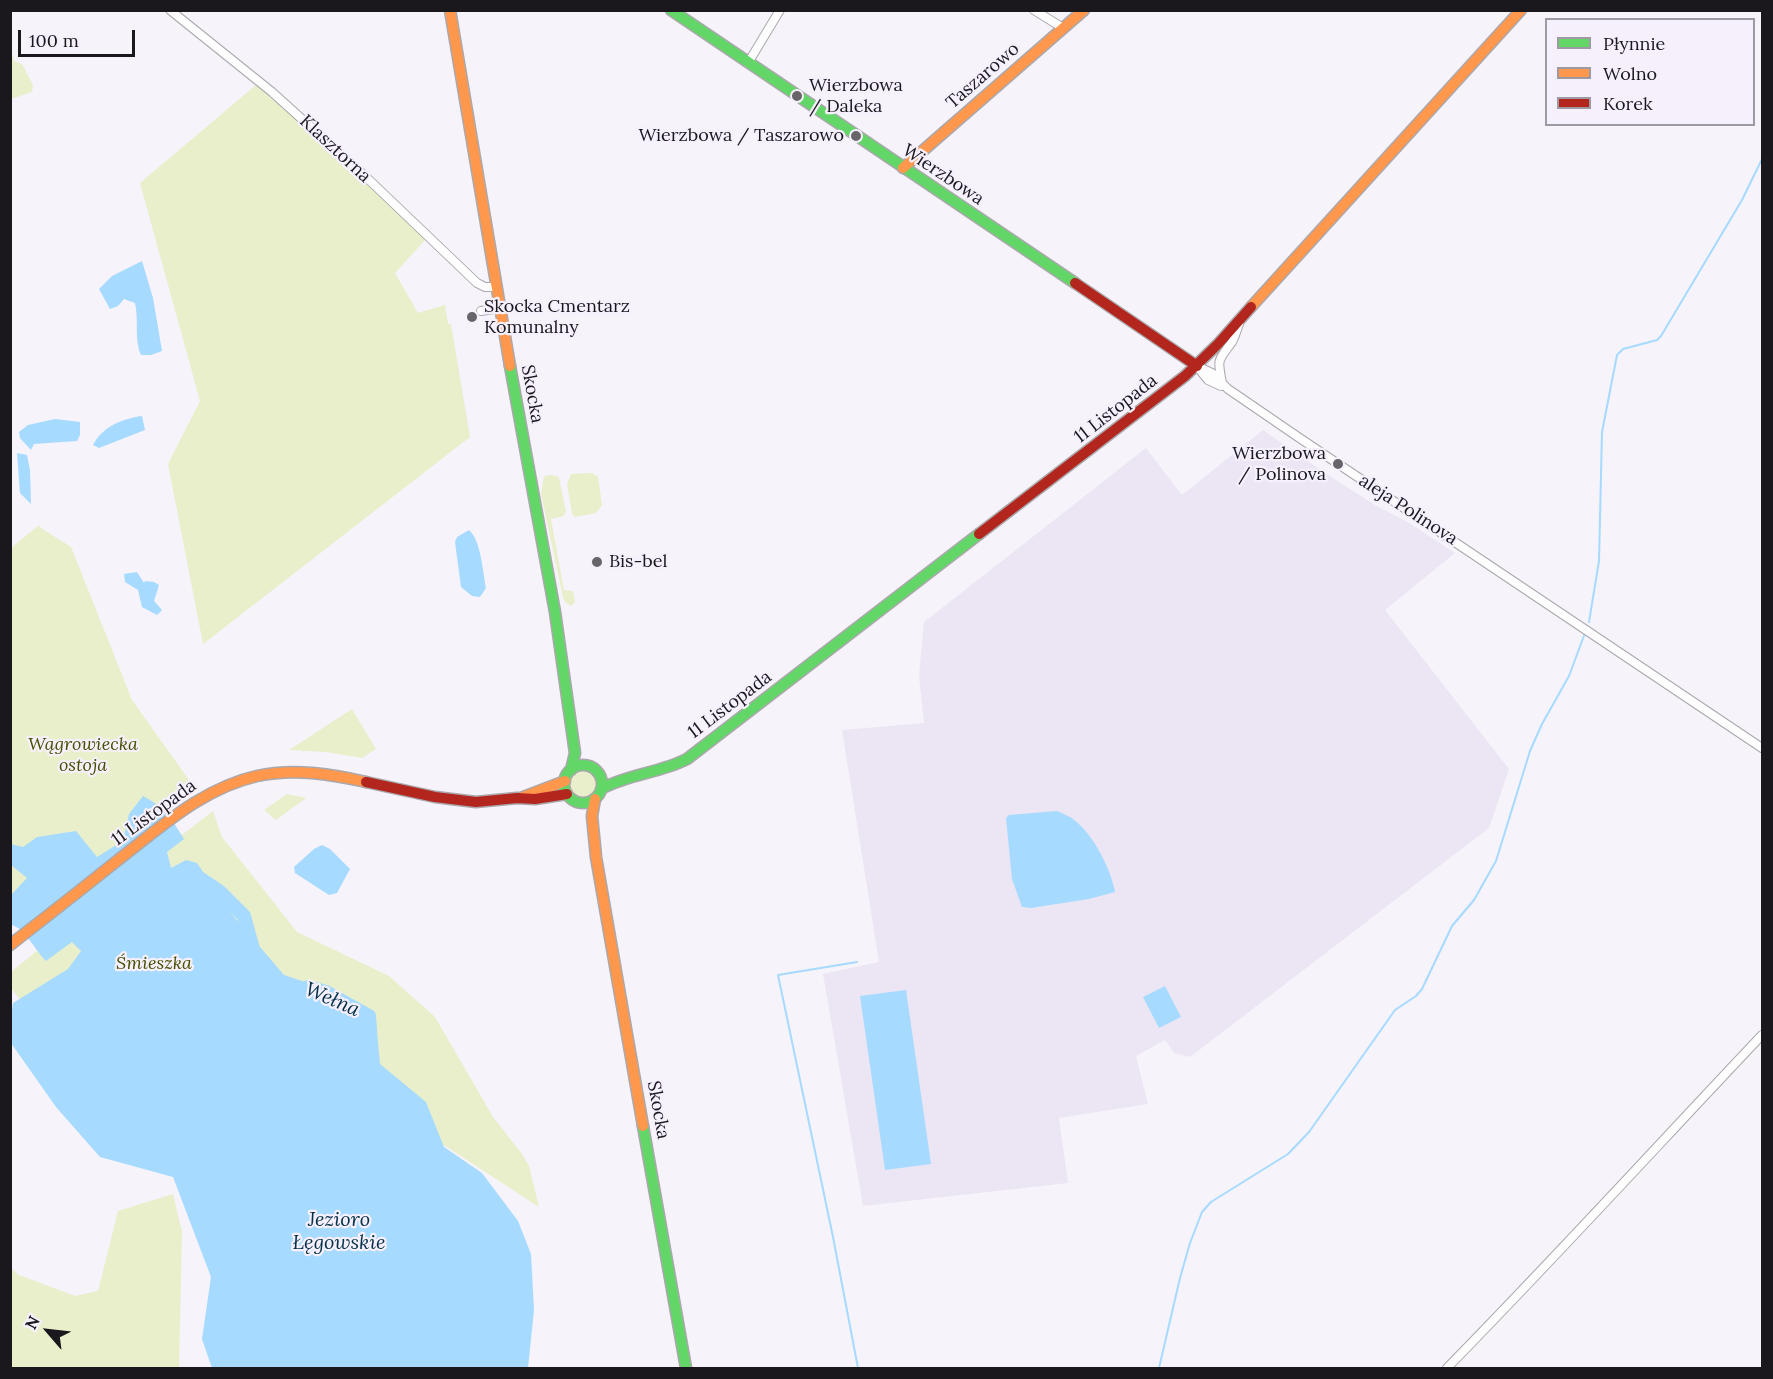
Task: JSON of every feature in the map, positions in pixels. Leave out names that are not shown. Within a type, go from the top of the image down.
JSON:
[{"type":"main road","name":"Skocka","points":[[450,10],[496,287],[555,612],[570,711],[574,753],[571,770]]},
{"type":"main road","name":"Wierzbowa","points":[[671,10],[1197,366]]},
{"type":"main road","name":"Taszarowo","points":[[903,168],[1084,10]]},
{"type":"main road","name":"11 Listopada","points":[[601,789],[618,781],[657,772],[681,762],[1197,366],[1521,10]]},
{"type":"main road","name":"Skocka","points":[[570,711],[582,755],[594,770]]},
{"type":"main road","points":[[577,766],[594,770],[601,778],[601,789],[589,802],[577,802],[567,794],[565,781],[571,770],[577,766]]},
{"type":"main road","name":"11 Listopada","points":[[594,770],[613,775],[669,767]]},
{"type":"main road","name":"11 Listopada","points":[[14,942],[182,810],[202,796],[248,776],[296,771],[331,774],[477,802],[534,799],[567,794]]},
{"type":"main road","name":"11 Listopada","points":[[520,798],[565,781]]},
{"type":"main road","name":"Skocka","points":[[594,799],[592,816],[596,857],[686,1368]]},
{"type":"main road","name":"Skocka","points":[[577,802],[586,820],[596,857]]},
{"type":"street","name":"Klasztorna","points":[[170,10],[273,92],[477,283],[485,287],[496,287]]},
{"type":"street","points":[[748,63],[780,10]]},
{"type":"street","points":[[1034,10],[1063,28]]},
{"type":"street","points":[[481,311],[500,308]]},
{"type":"street","points":[[1225,386],[1220,371],[1221,355],[1233,341],[1240,320]]},
{"type":"street","name":"aleja Polinova","points":[[1197,366],[1208,380],[1225,386],[1762,747]]},
{"type":"street","points":[[1447,1368],[1547,1266],[1627,1177],[1762,1035]]},
{"type":"shaded area","points":[[1263,430],[1325,473],[1455,553],[1385,610],[1509,769],[1489,828],[1190,1057],[1174,1053],[1165,1040],[1136,1056],[1148,1104],[1059,1118],[1068,1183],[863,1206],[823,974],[879,962],[842,730],[924,723],[919,676],[924,622],[1146,448],[1182,495]]},
{"type":"green space","points":[[10,46],[14,61],[22,64],[33,85],[32,92],[11,99]]},
{"type":"green space","points":[[256,85],[322,141],[426,239],[395,273],[418,313],[445,305],[448,324],[451,324],[470,437],[203,644],[168,464],[200,401],[140,183]]},
{"type":"green space","points":[[592,473],[598,477],[602,505],[596,513],[575,517],[572,514],[567,484],[571,474]]},
{"type":"green space","points":[[551,475],[559,478],[566,512],[563,516],[551,519],[564,590],[573,591],[575,602],[571,606],[564,601],[541,494],[544,476]]},
{"type":"green space","name":"Śmieszka","points":[[39,525],[71,547],[132,700],[189,780],[159,804],[182,835],[213,811],[222,837],[297,932],[389,976],[435,1017],[493,1117],[529,1166],[539,1207],[430,1136],[152,1168],[11,988],[11,972],[38,950],[13,917],[11,918],[11,548]]},
{"type":"green space","points":[[352,709],[376,749],[362,758],[326,752],[289,750]]},
{"type":"green space","points":[[583,770],[593,774],[597,784],[593,794],[583,798],[573,794],[569,784],[573,774]]},
{"type":"green space","points":[[287,794],[306,798],[276,820],[264,810]]},
{"type":"green space","points":[[173,1194],[182,1232],[179,1368],[11,1368],[11,1268],[19,1275],[75,1296],[98,1291],[118,1211]]},
{"type":"water","points":[[142,261],[153,298],[162,351],[151,355],[141,355],[139,349],[135,303],[124,299],[118,306],[110,309],[99,289],[112,276]]},
{"type":"water","points":[[142,416],[145,430],[99,448],[93,445],[102,433],[114,424]]},
{"type":"water","points":[[55,419],[80,422],[80,435],[77,441],[34,444],[31,450],[20,438],[19,432],[28,425]]},
{"type":"water","points":[[17,453],[27,455],[31,504],[20,493]]},
{"type":"water","points":[[469,530],[479,549],[486,588],[480,597],[472,596],[461,587],[455,542],[457,537]]},
{"type":"water","points":[[137,572],[144,583],[145,581],[154,582],[159,585],[154,601],[162,610],[157,615],[142,607],[138,590],[125,582],[124,574]]},
{"type":"water","name":"Jezioro Łęgowskie","points":[[143,796],[165,809],[184,839],[167,852],[171,868],[186,860],[197,863],[230,912],[284,975],[308,983],[376,1020],[380,1064],[426,1102],[444,1147],[482,1173],[518,1221],[531,1254],[534,1310],[528,1368],[212,1368],[202,1339],[211,1277],[173,1177],[100,1157],[56,1107],[11,1043],[13,1003],[68,969],[81,951],[72,942],[46,961],[25,934],[11,925],[10,896],[27,878],[11,865],[11,844],[23,847],[37,837],[76,831],[97,857],[118,844],[124,836],[129,814]]},
{"type":"water","points":[[1057,811],[1072,819],[1088,834],[1105,863],[1115,892],[1089,899],[1031,908],[1022,907],[1012,879],[1006,818],[1009,815]]},
{"type":"water","points":[[322,845],[330,849],[350,869],[337,893],[329,895],[295,873],[294,867]]},
{"type":"water","points":[[1165,986],[1181,1017],[1159,1028],[1143,997]]},
{"type":"water","points":[[906,990],[931,1164],[885,1170],[860,996]]},
{"type":"waterway","points":[[1589,622],[1599,561],[1602,432],[1617,355],[1623,349],[1657,340],[1661,336],[1742,200],[1762,159]]},
{"type":"waterway","points":[[1159,1368],[1180,1278],[1202,1212],[1211,1202],[1288,1154],[1309,1132],[1395,1010],[1416,996],[1422,989],[1452,926],[1474,900],[1496,861],[1530,751],[1542,724],[1569,676],[1585,633]]},
{"type":"waterway","name":"Wełna","points":[[198,877],[219,891],[244,916],[253,949]]},
{"type":"waterway","points":[[857,962],[778,975],[858,1368]]},
{"type":"waterway","name":"Wełna","points":[[308,987],[326,992],[369,1016],[370,1033]]},
{"type":"traffic: fast","points":[[671,10],[1075,283]]},
{"type":"traffic: fast","points":[[510,366],[555,612],[575,753],[571,770]]},
{"type":"traffic: fast","points":[[601,789],[687,759],[979,534]]},
{"type":"traffic: fast","points":[[583,765],[596,771],[602,784],[596,797],[583,803],[570,797],[564,784],[570,771],[583,765]]},
{"type":"traffic: fast","points":[[643,1126],[686,1368]]},
{"type":"traffic: slow","points":[[450,10],[510,366]]},
{"type":"traffic: slow","points":[[903,168],[1084,10]]},
{"type":"traffic: slow","points":[[1251,307],[1521,10]]},
{"type":"traffic: slow","points":[[10,945],[183,810],[219,790],[257,776],[284,772],[326,774],[366,782]]},
{"type":"traffic: slow","points":[[523,797],[565,781]]},
{"type":"traffic: slow","points":[[595,799],[592,816],[596,857],[643,1126]]},
{"type":"traffic: jam","points":[[1075,283],[1197,366]]},
{"type":"traffic: jam","points":[[979,534],[1185,376],[1251,307]]},
{"type":"traffic: jam","points":[[366,782],[435,797],[476,802],[517,798],[535,799],[567,794]]},
{"type":"place","name":"Wierzbowa / Daleka","points":[[797,96]]},
{"type":"place","name":"Wierzbowa / Taszarowo","points":[[856,136]]},
{"type":"place","name":"Skocka Cmentarz Komunalny","points":[[472,317]]},
{"type":"place","name":"Wierzbowa / Polinova","points":[[1338,464]]},
{"type":"place","name":"Bis-bel","points":[[597,562]]},
{"type":"park label","name":"Wągrowiecka ostoja","points":[[83,756]]}]
